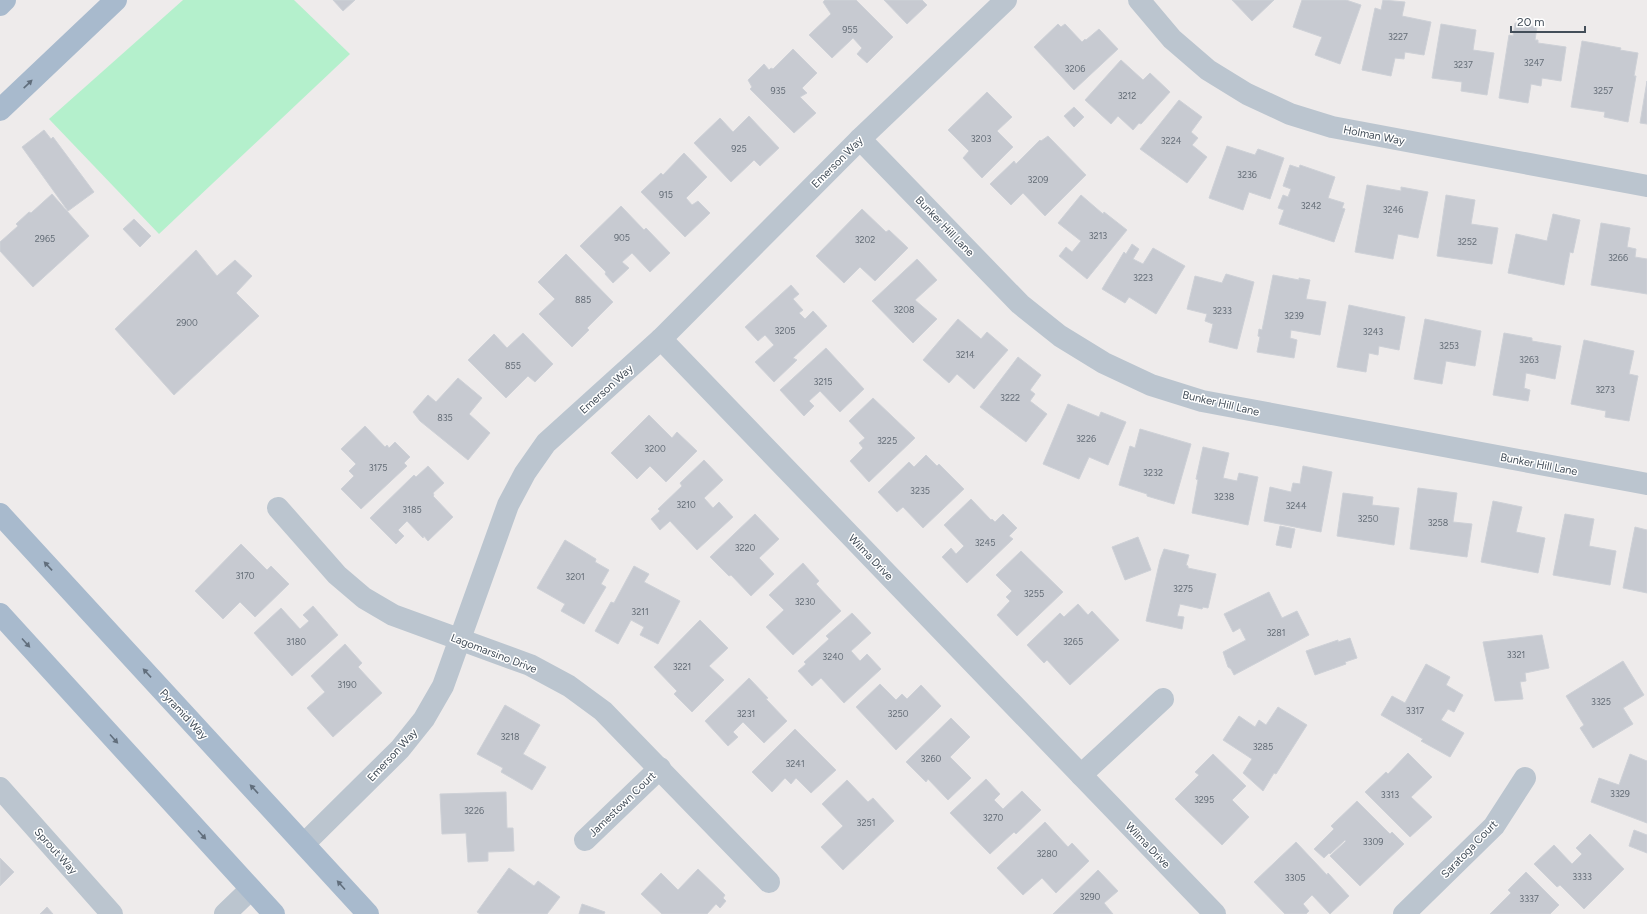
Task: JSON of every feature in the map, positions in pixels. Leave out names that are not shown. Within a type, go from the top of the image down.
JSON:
[{"type":"main road","points":[[0,5],[5,0]]},
{"type":"main road","points":[[0,110],[116,0]]},
{"type":"main road","name":"Pyramid Way","points":[[0,514],[368,914]]},
{"type":"main road","points":[[0,614],[274,914]]},
{"type":"street","name":"Emerson Way","points":[[304,844],[400,749],[424,719],[443,686],[508,506],[524,473],[546,443],[661,339],[860,139],[1006,0]]},
{"type":"street","name":"Holman Way","points":[[1139,0],[1172,39],[1208,70],[1247,94],[1290,114],[1332,127],[1647,186]]},
{"type":"street","name":"Bunker Hill Lane","points":[[860,139],[1020,304],[1060,336],[1104,363],[1151,385],[1202,401],[1647,484]]},
{"type":"street","name":"Wilma Drive","points":[[661,339],[1215,914]]},
{"type":"street","name":"Lagomarsino Drive","points":[[278,508],[337,575],[364,598],[393,615],[530,665],[569,686],[603,711],[769,882]]},
{"type":"street","points":[[1082,775],[1163,699]]},
{"type":"street","name":"Jamestown Court","points":[[585,840],[660,768]]},
{"type":"street","name":"Saratoga Court","points":[[1404,914],[1494,826],[1525,778]]},
{"type":"street","name":"Sprout Way","points":[[0,788],[112,914]]},
{"type":"street","points":[[225,914],[251,889]]},
{"type":"green space","points":[[183,0],[294,0],[350,54],[159,234],[49,119]]},
{"type":"building","points":[[333,0],[355,0],[343,11]]},
{"type":"building","points":[[825,0],[856,0],[893,37],[867,63],[857,54],[862,48],[853,38],[832,58],[809,35],[831,14],[823,2]]},
{"type":"building","points":[[884,0],[922,0],[927,5],[907,24]]},
{"type":"building","points":[[1232,0],[1274,0],[1252,21]]},
{"type":"building","points":[[1302,0],[1346,0],[1361,5],[1340,64],[1315,55],[1322,37],[1293,27]]},
{"type":"building","points":[[1383,0],[1405,2],[1402,16],[1431,22],[1424,55],[1405,52],[1404,59],[1395,58],[1391,76],[1362,70],[1375,8],[1381,10]]},
{"type":"building","points":[[1515,23],[1537,27],[1535,40],[1538,40],[1538,43],[1566,47],[1561,81],[1542,78],[1541,86],[1531,84],[1528,103],[1499,98],[1509,35],[1513,36]]},
{"type":"building","points":[[1058,24],[1061,27],[1065,24],[1082,42],[1099,29],[1118,49],[1074,90],[1034,47]]},
{"type":"building","points":[[1441,24],[1476,30],[1473,50],[1494,53],[1487,95],[1461,91],[1462,82],[1432,78]]},
{"type":"building","points":[[1582,41],[1621,48],[1620,50],[1638,53],[1634,76],[1636,76],[1628,122],[1604,117],[1605,112],[1571,107]]},
{"type":"building","points":[[793,49],[817,73],[802,88],[807,93],[800,97],[816,113],[794,133],[750,89],[752,87],[748,80],[764,64],[769,70],[771,68],[773,69]]},
{"type":"building","points":[[1121,60],[1143,80],[1150,73],[1170,92],[1141,124],[1139,123],[1133,130],[1118,116],[1111,124],[1085,100]]},
{"type":"building","points":[[1647,81],[1647,124],[1640,123]]},
{"type":"building","points":[[987,92],[1012,117],[997,131],[1013,147],[982,178],[963,158],[969,151],[948,130]]},
{"type":"building","points":[[1179,100],[1202,117],[1191,132],[1198,138],[1192,145],[1207,157],[1187,183],[1140,149]]},
{"type":"building","points":[[1074,107],[1084,117],[1074,127],[1064,116]]},
{"type":"building","points":[[749,116],[779,148],[760,166],[754,160],[731,182],[694,143],[720,118],[733,132]]},
{"type":"building","points":[[44,130],[51,139],[53,137],[94,192],[68,211],[22,147]]},
{"type":"building","points":[[1048,136],[1086,175],[1045,216],[1023,193],[1011,205],[990,184],[1014,161],[1016,164],[1040,140],[1041,141]]},
{"type":"building","points":[[1227,146],[1255,155],[1258,149],[1284,158],[1270,199],[1249,192],[1243,210],[1209,198]]},
{"type":"building","points":[[684,153],[707,177],[686,198],[692,205],[698,201],[710,213],[685,237],[641,192],[661,173],[663,175]]},
{"type":"building","points":[[1290,165],[1299,168],[1300,165],[1335,177],[1328,198],[1344,203],[1342,208],[1345,209],[1334,242],[1279,224],[1284,210],[1278,208],[1283,195],[1288,197],[1291,189],[1283,186]]},
{"type":"building","points":[[1367,185],[1401,191],[1401,187],[1428,192],[1418,238],[1398,234],[1393,259],[1355,252]]},
{"type":"building","points":[[52,194],[89,236],[33,287],[0,251],[0,242],[18,226],[16,224],[29,212],[31,213]]},
{"type":"building","points":[[1081,195],[1103,214],[1104,212],[1127,230],[1087,279],[1059,256],[1066,247],[1072,252],[1081,241],[1058,223]]},
{"type":"building","points":[[1446,195],[1475,200],[1471,224],[1498,228],[1492,264],[1437,256]]},
{"type":"building","points":[[621,206],[644,230],[646,228],[670,253],[650,272],[632,253],[622,262],[629,268],[613,283],[605,274],[606,272],[580,246]]},
{"type":"building","points":[[862,209],[886,232],[889,230],[908,248],[875,281],[860,267],[844,283],[816,256]]},
{"type":"building","points":[[1553,214],[1580,220],[1573,253],[1570,252],[1564,285],[1508,273],[1516,234],[1547,241]]},
{"type":"building","points":[[134,219],[151,236],[140,247],[123,229]]},
{"type":"building","points":[[1601,223],[1630,228],[1627,247],[1636,249],[1635,257],[1647,259],[1647,294],[1591,285]]},
{"type":"building","points":[[1132,244],[1139,249],[1133,259],[1143,264],[1153,248],[1185,266],[1156,314],[1129,297],[1125,303],[1102,289],[1124,252],[1126,254]]},
{"type":"building","points":[[196,250],[217,276],[235,260],[252,276],[236,293],[259,316],[174,395],[115,329]]},
{"type":"building","points":[[566,254],[613,302],[587,328],[589,330],[572,347],[539,314],[555,299],[538,282]]},
{"type":"building","points":[[917,259],[937,280],[915,300],[937,319],[913,343],[872,301]]},
{"type":"building","points":[[1226,274],[1254,282],[1237,349],[1209,342],[1213,324],[1205,321],[1207,314],[1187,309],[1195,276],[1222,283]]},
{"type":"building","points":[[1273,275],[1299,280],[1299,278],[1310,280],[1306,299],[1326,302],[1320,335],[1291,330],[1290,338],[1297,340],[1294,358],[1257,352],[1260,337],[1258,336],[1259,329],[1262,330]]},
{"type":"building","points":[[791,285],[799,294],[793,299],[803,310],[799,313],[805,319],[813,311],[827,326],[793,358],[797,360],[774,382],[755,362],[774,345],[765,335],[758,341],[745,327]]},
{"type":"building","points":[[1349,305],[1405,317],[1399,350],[1379,346],[1378,355],[1369,353],[1366,372],[1337,367]]},
{"type":"building","points":[[958,319],[981,339],[987,332],[1008,350],[974,389],[957,374],[949,383],[923,360]]},
{"type":"building","points":[[1425,319],[1481,331],[1475,366],[1446,361],[1442,384],[1414,379]]},
{"type":"building","points":[[523,333],[553,364],[535,382],[528,376],[506,398],[468,360],[494,334],[507,348]]},
{"type":"building","points":[[1504,333],[1532,338],[1532,341],[1561,346],[1555,379],[1526,373],[1524,388],[1530,390],[1528,401],[1493,395]]},
{"type":"building","points":[[1584,340],[1634,351],[1629,374],[1638,376],[1629,421],[1605,417],[1606,411],[1571,404]]},
{"type":"building","points":[[826,348],[864,389],[840,412],[820,391],[809,401],[814,406],[804,416],[780,390]]},
{"type":"building","points":[[1018,357],[1041,375],[1030,390],[1035,394],[1030,401],[1047,414],[1026,442],[980,407]]},
{"type":"building","points":[[458,378],[482,398],[469,414],[490,433],[468,460],[420,421],[413,412],[428,395],[436,402]]},
{"type":"building","points":[[873,398],[915,438],[869,482],[850,461],[863,448],[859,443],[865,438],[849,421]]},
{"type":"building","points":[[1068,404],[1099,417],[1101,412],[1126,422],[1108,465],[1089,457],[1079,479],[1043,464]]},
{"type":"building","points":[[649,415],[672,438],[677,432],[697,451],[666,482],[650,466],[637,479],[611,453]]},
{"type":"building","points":[[365,426],[385,447],[387,445],[389,448],[395,442],[410,457],[404,463],[407,466],[361,509],[341,489],[354,476],[349,471],[356,464],[341,449]]},
{"type":"building","points":[[1140,429],[1191,444],[1174,504],[1147,496],[1147,494],[1119,485],[1130,446],[1135,448]]},
{"type":"building","points":[[1203,447],[1229,453],[1223,478],[1237,481],[1239,473],[1258,477],[1248,525],[1192,513],[1198,480],[1196,479]]},
{"type":"building","points":[[926,455],[937,466],[939,464],[964,489],[923,528],[903,507],[897,512],[878,492],[909,462],[914,467]]},
{"type":"building","points":[[704,460],[723,480],[704,498],[713,508],[719,502],[733,517],[697,550],[670,521],[660,530],[651,519],[660,511],[658,509],[682,486],[680,483]]},
{"type":"building","points":[[428,466],[444,483],[433,493],[433,496],[453,517],[428,541],[424,536],[423,538],[407,521],[398,530],[404,536],[396,544],[370,518],[414,475],[416,477]]},
{"type":"building","points":[[1303,466],[1332,472],[1321,532],[1264,521],[1270,487],[1291,492],[1293,483],[1300,484]]},
{"type":"building","points":[[1418,488],[1457,493],[1453,522],[1472,524],[1467,557],[1410,549]]},
{"type":"building","points":[[1343,493],[1373,497],[1372,505],[1399,508],[1394,545],[1337,536]]},
{"type":"building","points":[[971,499],[991,520],[992,519],[995,522],[1003,514],[1017,528],[1009,536],[1013,539],[967,583],[942,557],[951,548],[956,554],[964,546],[944,525]]},
{"type":"building","points":[[1493,501],[1522,507],[1516,532],[1545,538],[1538,573],[1481,562]]},
{"type":"building","points":[[755,514],[779,539],[759,558],[774,574],[751,596],[731,575],[729,576],[710,557]]},
{"type":"building","points":[[1565,514],[1594,519],[1589,546],[1616,551],[1610,585],[1553,575]]},
{"type":"building","points":[[1280,526],[1295,529],[1291,548],[1276,545]]},
{"type":"building","points":[[1635,527],[1647,530],[1647,593],[1623,588]]},
{"type":"building","points":[[1138,537],[1151,570],[1125,580],[1112,547]]},
{"type":"building","points":[[565,540],[596,559],[595,562],[609,570],[601,584],[606,587],[584,624],[561,611],[565,604],[537,588]]},
{"type":"building","points":[[241,544],[267,570],[271,566],[289,584],[255,617],[240,602],[223,619],[195,591]]},
{"type":"building","points":[[1164,549],[1189,555],[1186,565],[1188,568],[1216,574],[1208,608],[1203,607],[1202,609],[1180,604],[1177,616],[1184,617],[1182,629],[1146,621],[1160,560]]},
{"type":"building","points":[[1021,551],[1063,592],[1017,636],[997,615],[1010,601],[1006,597],[1012,591],[996,575]]},
{"type":"building","points":[[803,563],[819,581],[816,584],[841,611],[793,655],[766,627],[784,610],[769,595]]},
{"type":"building","points":[[634,566],[649,574],[644,582],[680,601],[658,644],[640,635],[644,627],[631,620],[618,644],[595,631],[611,602],[614,603]]},
{"type":"building","points":[[1269,592],[1282,618],[1297,611],[1309,635],[1234,675],[1228,667],[1223,652],[1246,640],[1240,628],[1233,632],[1224,614]]},
{"type":"building","points":[[1078,604],[1088,615],[1092,611],[1119,640],[1070,685],[1047,660],[1044,663],[1027,645],[1060,613],[1064,617]]},
{"type":"building","points":[[313,606],[338,635],[292,676],[254,633],[281,608],[300,629],[309,621],[303,615]]},
{"type":"building","points":[[852,613],[871,633],[851,651],[860,661],[867,654],[881,669],[844,703],[821,678],[812,686],[798,671],[806,664],[804,662],[829,639],[826,636]]},
{"type":"building","points":[[700,620],[728,648],[709,666],[724,680],[692,712],[674,694],[677,691],[654,667]]},
{"type":"building","points":[[1542,635],[1549,668],[1525,673],[1526,681],[1520,682],[1523,699],[1495,701],[1483,642]]},
{"type":"building","points":[[1350,638],[1357,658],[1345,662],[1346,664],[1315,675],[1306,651],[1338,640],[1338,642]]},
{"type":"building","points":[[345,644],[362,663],[358,667],[382,693],[333,737],[307,708],[325,692],[311,676]]},
{"type":"building","points":[[1623,661],[1644,695],[1623,708],[1633,724],[1593,748],[1580,728],[1584,725],[1566,696]]},
{"type":"building","points":[[1426,664],[1450,677],[1446,685],[1463,695],[1454,712],[1448,709],[1441,720],[1464,733],[1450,757],[1421,741],[1423,739],[1381,715],[1392,696],[1405,703]]},
{"type":"building","points":[[749,678],[787,721],[764,743],[743,722],[733,732],[738,737],[728,746],[705,721]]},
{"type":"building","points":[[880,684],[896,700],[902,694],[907,699],[921,685],[941,706],[896,750],[856,707]]},
{"type":"building","points":[[505,705],[540,725],[523,754],[546,767],[532,790],[501,772],[503,768],[477,754]]},
{"type":"building","points":[[1278,707],[1307,725],[1276,774],[1274,773],[1263,791],[1243,773],[1252,759],[1223,740],[1239,716],[1255,727],[1259,720],[1266,725]]},
{"type":"building","points":[[951,718],[970,737],[950,757],[971,778],[948,800],[928,779],[926,782],[906,762]]},
{"type":"building","points":[[795,729],[836,770],[811,793],[796,778],[791,784],[785,778],[772,792],[752,772]]},
{"type":"building","points":[[1408,753],[1432,777],[1411,797],[1432,817],[1410,837],[1365,792],[1386,772],[1388,774]]},
{"type":"building","points":[[1213,754],[1246,786],[1232,800],[1249,817],[1222,845],[1175,799],[1199,775],[1195,772]]},
{"type":"building","points":[[1630,754],[1647,761],[1647,823],[1591,802],[1599,778],[1619,785]]},
{"type":"building","points":[[986,779],[1000,794],[994,800],[1003,809],[1022,791],[1041,810],[1016,834],[1014,832],[990,854],[950,813]]},
{"type":"building","points":[[847,780],[868,802],[873,798],[894,821],[843,870],[821,847],[843,826],[822,804]]},
{"type":"building","points":[[506,792],[507,828],[513,828],[514,851],[488,852],[488,861],[468,862],[466,833],[442,834],[440,794]]},
{"type":"building","points":[[1357,801],[1390,834],[1392,832],[1404,844],[1360,886],[1330,856],[1346,841],[1345,840],[1324,858],[1314,849],[1334,829],[1331,826]]},
{"type":"building","points":[[1045,822],[1068,847],[1072,843],[1089,861],[1056,893],[1042,878],[1023,895],[997,868]]},
{"type":"building","points":[[1634,830],[1647,835],[1647,853],[1629,846]]},
{"type":"building","points":[[1590,834],[1624,869],[1584,909],[1560,885],[1557,887],[1534,864],[1554,845],[1572,864],[1582,854],[1576,848]]},
{"type":"building","points":[[1296,842],[1349,896],[1330,914],[1312,895],[1303,904],[1309,911],[1306,914],[1285,914],[1254,882]]},
{"type":"building","points":[[0,858],[14,872],[0,886]]},
{"type":"building","points":[[509,868],[534,886],[538,881],[560,897],[547,914],[480,914],[477,912]]},
{"type":"building","points":[[698,869],[725,895],[723,898],[726,901],[720,908],[716,904],[707,914],[662,914],[641,894],[661,873],[678,890]]},
{"type":"building","points":[[1098,870],[1118,891],[1104,903],[1113,914],[1053,914]]},
{"type":"building","points":[[1526,872],[1559,905],[1550,914],[1490,914],[1511,893],[1508,890]]},
{"type":"building","points":[[582,904],[605,912],[604,914],[579,914]]},
{"type":"building","points":[[47,907],[53,914],[40,914]]}]
